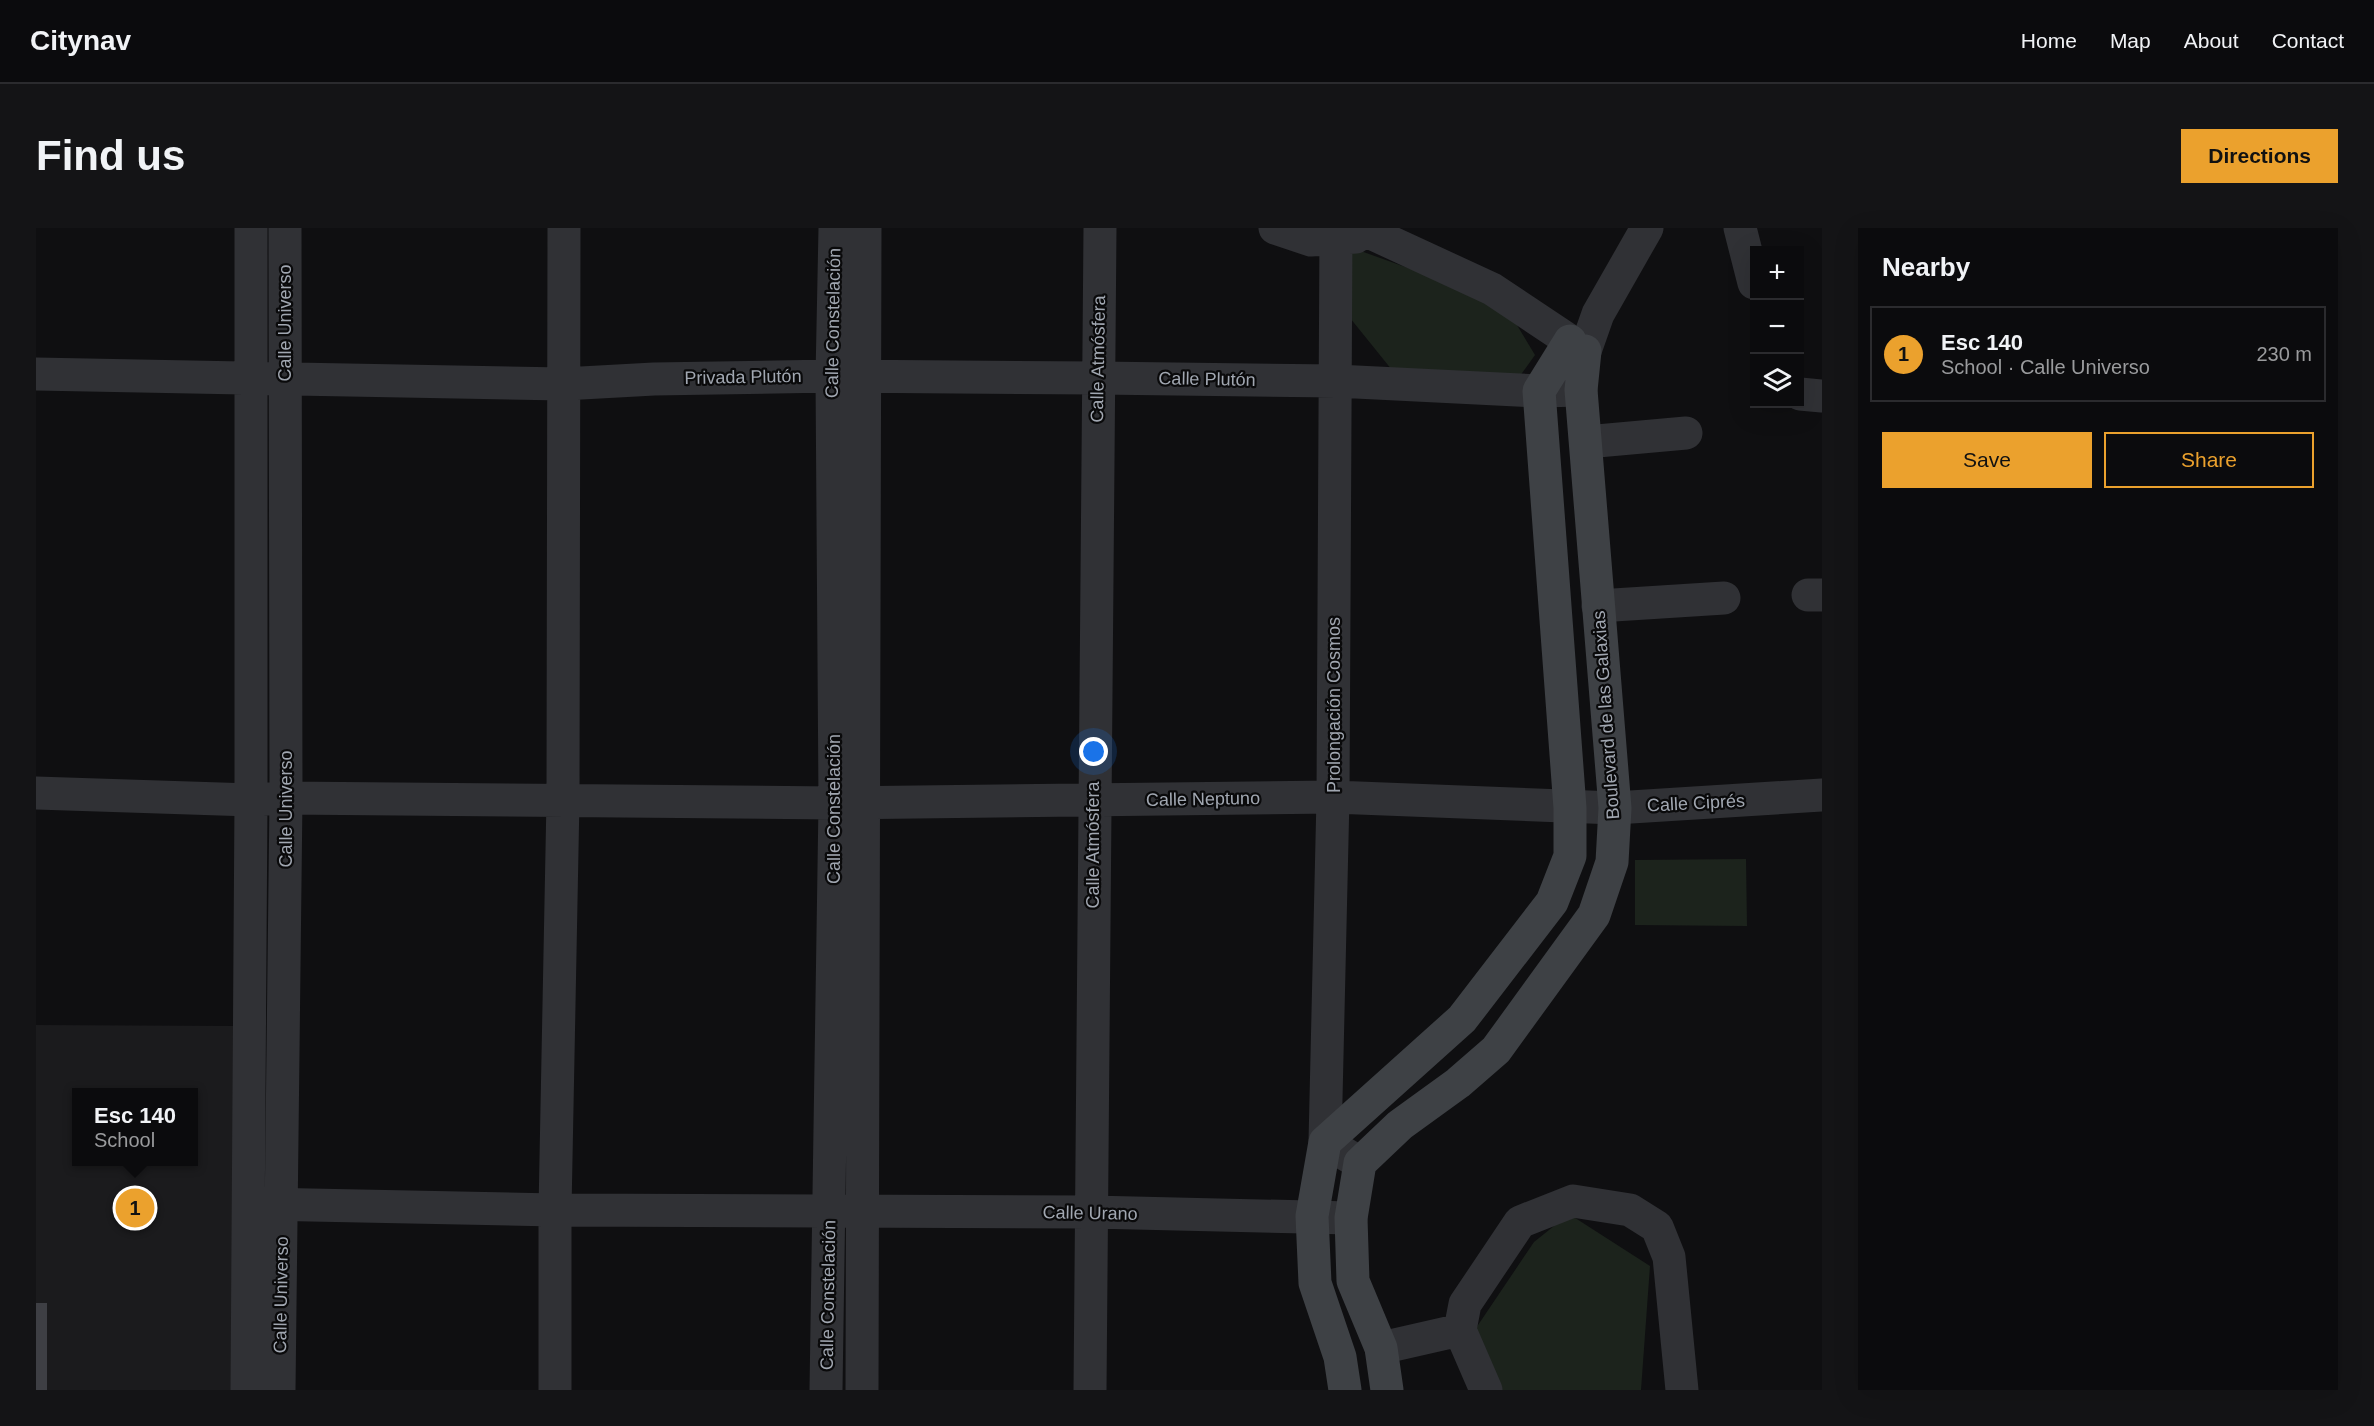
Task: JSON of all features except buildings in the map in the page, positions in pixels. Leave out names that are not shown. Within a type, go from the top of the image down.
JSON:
[{"type":"street","name":"Calle Universo","points":[[247,1390],[251,800],[251,228]]},
{"type":"street","name":"Calle Universo","points":[[279,1390],[286,798],[285,228]]},
{"type":"street","points":[[555,1390],[555,1210],[563,799],[564,228]]},
{"type":"street","name":"Calle Constelación","points":[[835,228],[848,376],[850,803],[862,1211],[862,1390]]},
{"type":"street","name":"Calle Constelación","points":[[848,376],[865,228]]},
{"type":"street","name":"Calle Atmósfera","points":[[1090,1390],[1093,800],[1100,228]]},
{"type":"street","points":[[1275,228],[1311,240],[1352,233],[1492,289],[1578,346]]},
{"type":"street","points":[[1346,1390],[1340,1357],[1315,1283],[1312,1216],[1325,1142],[1462,1019],[1552,902],[1570,856],[1570,808],[1539,391],[1578,346],[1647,228]]},
{"type":"street","points":[[1740,228],[1750,265]]},
{"type":"street","name":"Prolongación Cosmos","points":[[1325,1142],[1334,797],[1336,381],[1352,233]]},
{"type":"street","name":"Boulevard de las Galaxias","points":[[1360,1163],[1400,1125],[1458,1083],[1496,1050],[1594,915],[1612,862],[1616,808],[1578,346]]},
{"type":"street","name":"Privada Plutón","points":[[36,374],[251,380],[563,384],[654,379],[848,376]]},
{"type":"street","name":"Calle Plutón","points":[[848,376],[1336,381],[1539,391],[1581,390]]},
{"type":"street","points":[[1804,394],[1822,396]]},
{"type":"street","points":[[1586,442],[1686,433]]},
{"type":"street","points":[[1598,606],[1724,598]]},
{"type":"street","name":"Calle Neptuno","points":[[36,793],[251,800],[286,798],[563,799],[850,803],[1334,797],[1570,808]]},
{"type":"street","name":"Calle Ciprés","points":[[1570,808],[1616,808],[1822,795]]},
{"type":"street","name":"Calle Constelación","points":[[826,1390],[829,1211],[850,803]]},
{"type":"street","points":[[1325,1142],[1360,1163],[1351,1218],[1353,1281],[1381,1348],[1387,1390]]},
{"type":"street","points":[[1486,1390],[1460,1330],[1465,1304],[1520,1222],[1573,1201],[1630,1210],[1657,1227],[1670,1257],[1682,1390]]},
{"type":"street","name":"Calle Urano","points":[[249,1204],[555,1210],[1092,1212],[1351,1218]]},
{"type":"street","points":[[1381,1348],[1460,1330]]},
{"type":"shaded area","points":[[1344,245],[1503,302],[1535,355],[1520,376],[1392,370],[1342,308]]},
{"type":"shaded area","points":[[1746,859],[1747,926],[1635,925],[1635,860]]},
{"type":"shaded area","points":[[36,1025],[235,1026],[233,1390],[36,1390]]},
{"type":"shaded area","points":[[1569,1214],[1650,1266],[1641,1390],[1495,1390],[1472,1334],[1534,1242]]},
{"type":"place","name":"Esc 140","points":[[135,1208]]}]
